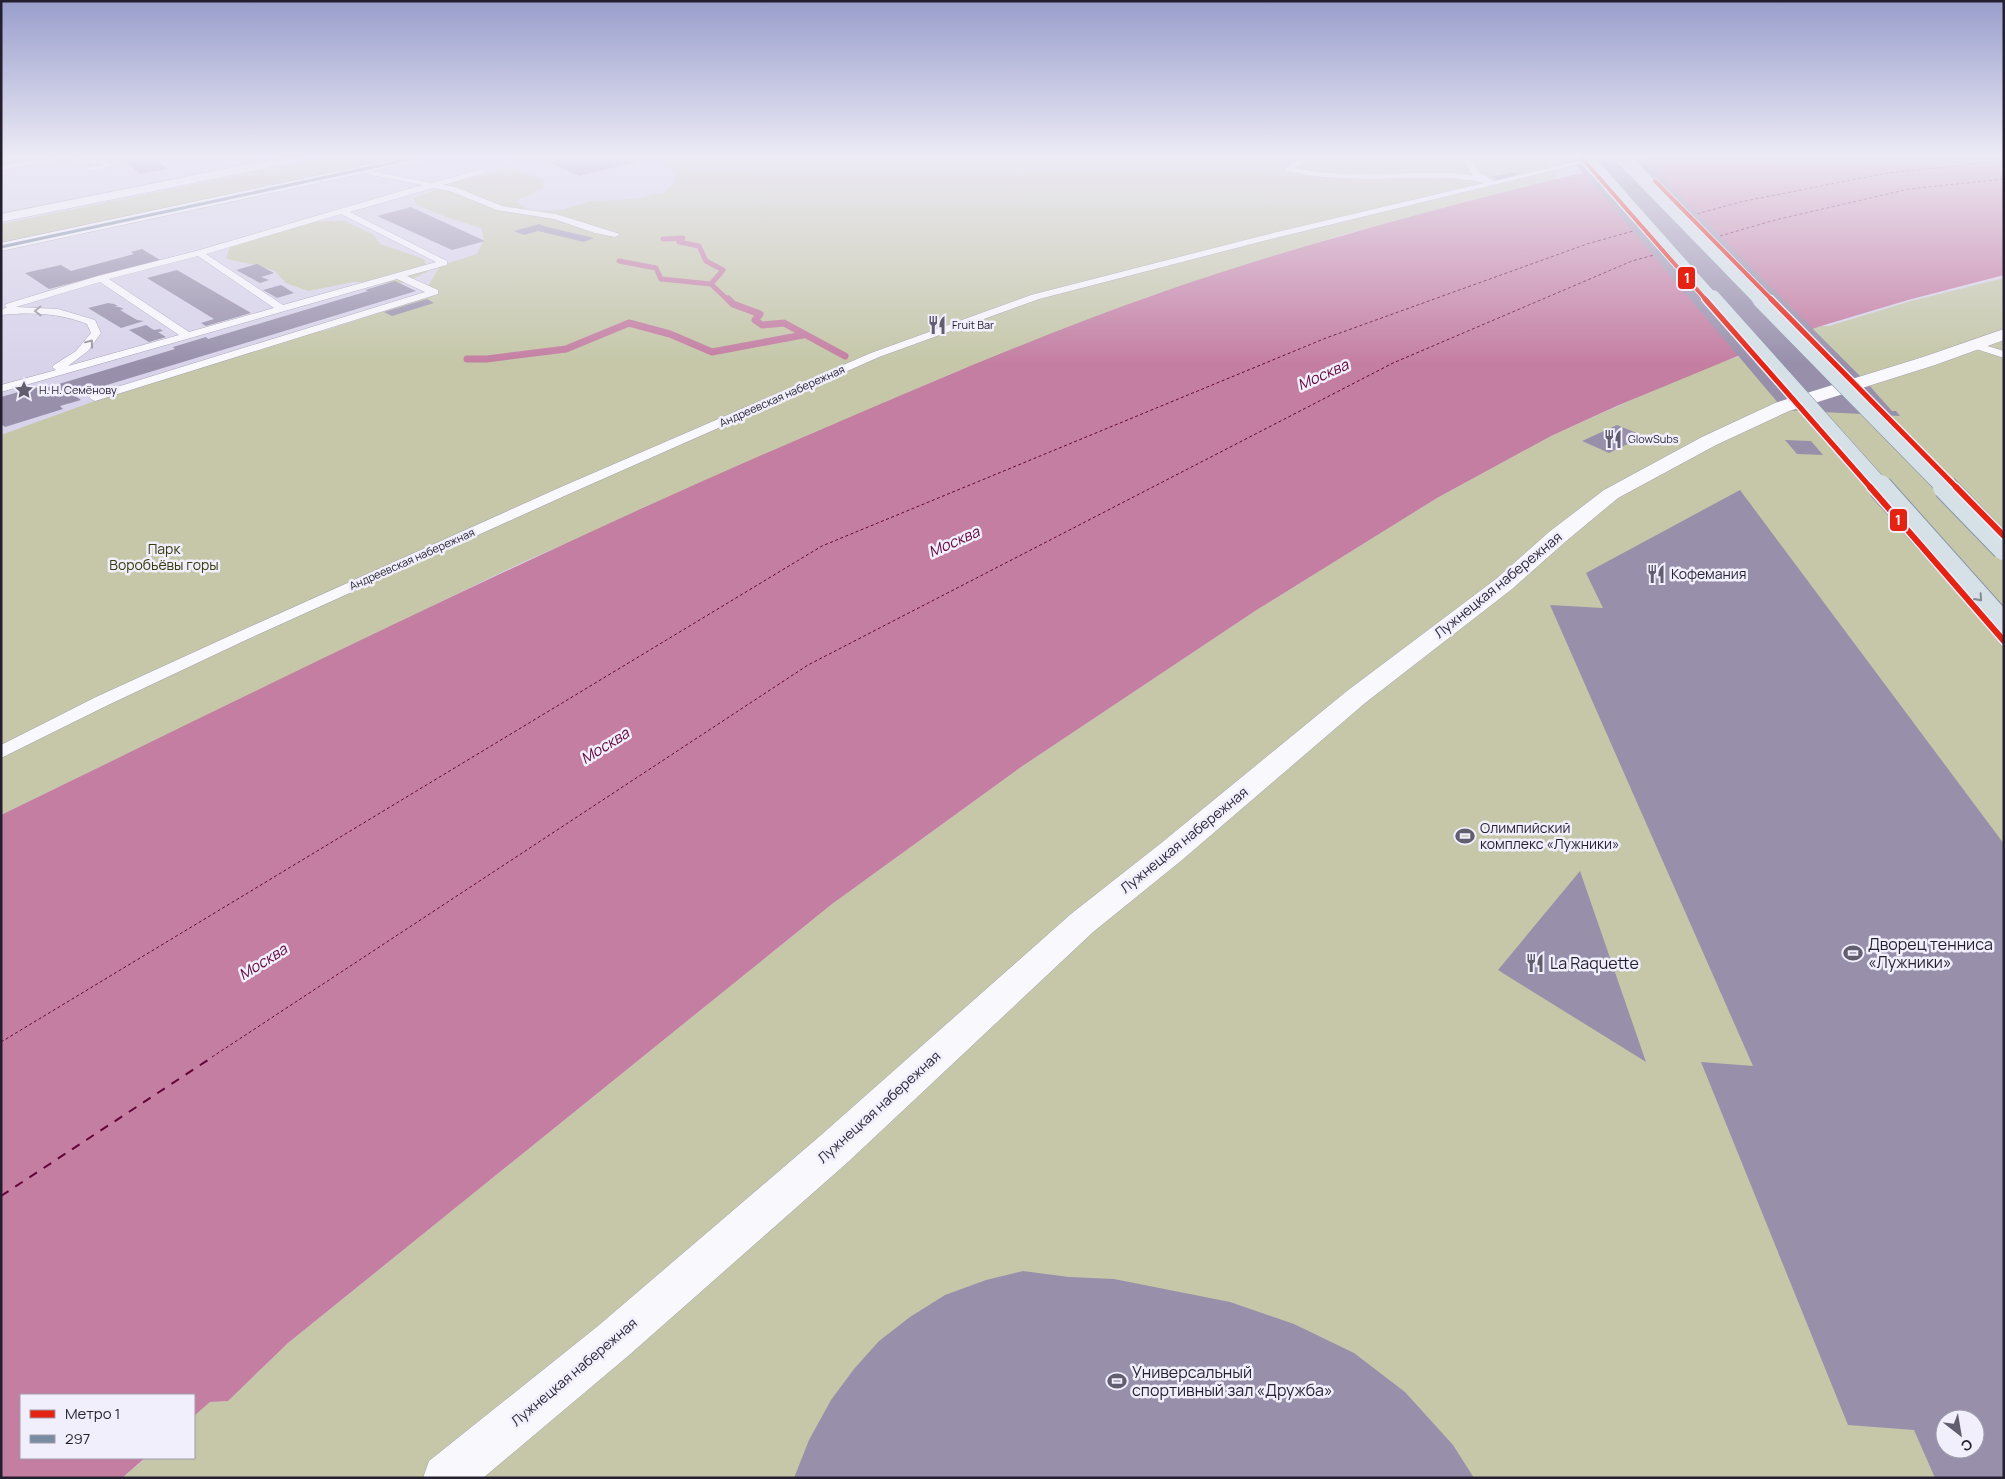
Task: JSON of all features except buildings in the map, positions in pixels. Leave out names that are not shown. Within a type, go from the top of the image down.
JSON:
[{"type":"main road","points":[[1647,226],[2004,626]]},
{"type":"main road","points":[[1689,226],[2004,548]]},
{"type":"street","points":[[1,246],[95,226]]},
{"type":"street","name":"Лужнецкая набережная","points":[[446,1478],[612,1341],[834,1149],[1082,923],[1172,852],[1356,697],[1504,584],[1557,537],[1611,494],[1709,441],[1782,407],[1881,377],[2004,334]]},
{"type":"lane","points":[[1,312],[8,306],[25,300],[294,226]]},
{"type":"lane","points":[[1,389],[444,263],[371,226]]},
{"type":"lane","points":[[583,226],[615,234]]},
{"type":"lane","name":"Андреевская набережная","points":[[1,752],[102,701],[242,636],[566,490],[875,355],[1035,297],[1315,226]]},
{"type":"lane","points":[[199,253],[282,309]]},
{"type":"lane","points":[[95,397],[434,292],[398,276]]},
{"type":"lane","points":[[101,278],[188,336]]},
{"type":"lane","points":[[1,312],[47,310],[74,314],[91,322],[96,333],[89,346],[70,361],[38,376],[1,389]]},
{"type":"lane","points":[[1974,345],[2004,355]]},
{"type":"green space","points":[[1,226],[82,226],[1,242]]},
{"type":"green space","points":[[355,226],[373,234],[380,244],[424,259],[429,271],[403,283],[354,282],[308,291],[286,283],[275,271],[226,259],[231,243],[282,227]]},
{"type":"green space","name":"Парк Воробьёвы горы","points":[[475,226],[1377,226],[1342,235],[1150,296],[953,373],[519,564],[1,815],[1,435],[117,393],[255,348],[326,330],[400,306],[426,290],[440,266],[477,254],[484,240],[481,228]]},
{"type":"green space","name":"Олимпийский комплекс «Лужники»","points":[[2004,278],[2004,1478],[122,1478],[145,1459],[195,1459],[195,1415],[210,1402],[228,1401],[288,1343],[832,904],[1021,767],[1255,611],[1437,498],[1551,436],[1685,376],[1821,326],[1829,326],[1911,301]]},
{"type":"water","name":"Москва","points":[[1377,226],[2004,226],[2004,275],[1908,300],[1821,326],[1745,353],[1619,405],[1551,436],[1437,498],[1255,611],[1021,767],[832,904],[288,1343],[228,1401],[210,1402],[195,1415],[195,1394],[20,1394],[20,1459],[144,1459],[122,1478],[1,1478],[1,815],[515,567],[722,472],[1028,342],[1212,275]]},
{"type":"waterway","points":[[663,239],[683,238],[679,242],[699,246],[706,261],[723,270],[711,284]]},
{"type":"waterway","points":[[619,261],[656,268],[661,279],[711,284]]},
{"type":"waterway","points":[[711,284],[729,301]]},
{"type":"waterway","points":[[728,299],[733,304],[760,314],[755,320],[762,325],[784,323],[845,356]]},
{"type":"waterway","points":[[467,359],[487,359],[566,349],[629,323],[670,334],[712,352],[803,335]]},
{"type":"ferry route","points":[[1720,236],[1754,226]]},
{"type":"ferry route","points":[[1,1042],[822,546],[1326,338],[1587,244],[1633,231]]},
{"type":"ferry route","points":[[212,1057],[808,665],[1393,363],[1632,261],[1654,255]]},
{"type":"ferry route","points":[[1,1196],[214,1056]]},
{"type":"metro line","name":"1","points":[[1641,226],[2004,641]]},
{"type":"metro line","name":"1","points":[[1699,226],[2004,536]]},
{"type":"transit line","name":"297","points":[[1,247],[99,226]]},
{"type":"place","name":"Fruit Bar","points":[[937,325]]},
{"type":"place","name":"Н. Н. Семёнову","points":[[24,390]]},
{"type":"place","name":"GlowSubs","points":[[1613,439]]},
{"type":"place","name":"Кофемания","points":[[1656,574]]},
{"type":"place","name":"Олимпийский комплекс «Лужники»","points":[[1465,836]]},
{"type":"place","name":"Дворец тенниса «Лужники»","points":[[1853,953]]},
{"type":"place","name":"La Raquette","points":[[1535,963]]},
{"type":"place","name":"Универсальный спортивный зал «Дружба»","points":[[1117,1381]]}]
